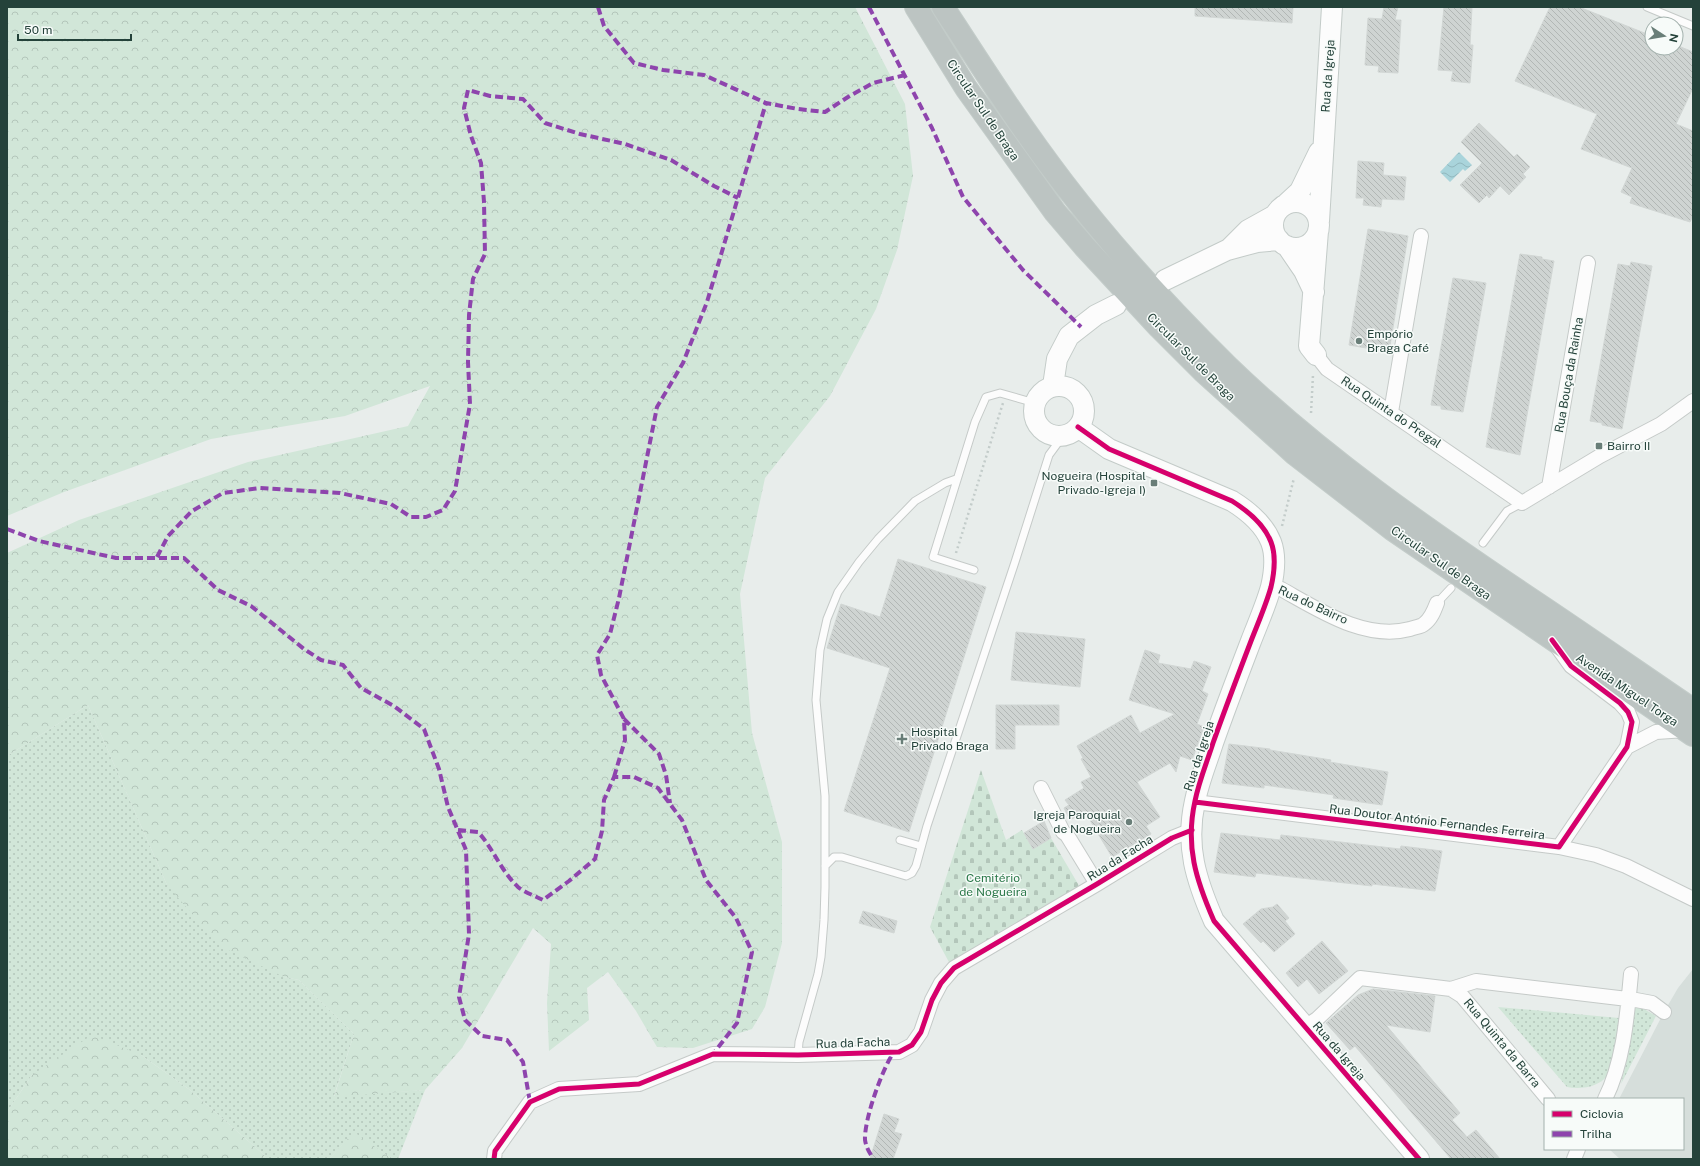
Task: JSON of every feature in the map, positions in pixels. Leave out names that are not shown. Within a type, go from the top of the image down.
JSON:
[{"type":"highway","name":"Circular Sul de Braga","points":[[916,7],[966,88],[1055,212],[1084,246],[1159,327],[1203,371],[1263,426],[1319,473],[1392,529],[1549,629]]},
{"type":"highway","name":"Circular Sul de Braga","points":[[943,7],[992,82],[1068,189],[1096,225],[1164,303],[1228,368],[1322,449],[1370,487],[1472,560],[1549,629]]},
{"type":"highway","name":"Avenida Miguel Torga","points":[[1549,629],[1691,725]]},
{"type":"street","name":"Rua da Igreja","points":[[1319,226],[1332,7]]},
{"type":"street","name":"Rua da Igreja","points":[[1227,250],[1248,230],[1281,209],[1300,192],[1323,145]]},
{"type":"street","points":[[1282,243],[1296,248],[1306,246],[1314,240],[1319,226],[1316,213],[1311,207],[1304,203],[1296,202],[1281,209],[1273,223],[1274,232],[1282,243],[1304,271],[1314,292]]},
{"type":"street","name":"Rua Quinta do Pregal","points":[[1319,226],[1309,346],[1327,369],[1522,503]]},
{"type":"street","points":[[1391,412],[1421,236]]},
{"type":"street","name":"Rua da Igreja","points":[[1165,280],[1227,250],[1257,242],[1282,243]]},
{"type":"street","name":"Rua Bouça da Rainha","points":[[1549,487],[1588,263]]},
{"type":"street","points":[[1053,386],[1057,359],[1069,336],[1096,315],[1116,305]]},
{"type":"street","points":[[1053,386],[1068,388],[1075,392],[1083,405],[1084,413],[1070,431],[1050,434],[1040,427],[1035,420],[1035,403],[1045,390],[1053,386]]},
{"type":"street","points":[[1522,503],[1612,449],[1661,424],[1693,401]]},
{"type":"street","name":"Rua da Igreja","points":[[1070,431],[1232,501],[1248,511],[1263,528],[1271,542],[1274,562],[1271,586],[1228,701],[1203,773],[1195,802],[1192,830],[1192,862],[1202,894],[1214,921],[1419,1159]]},
{"type":"street","name":"Rua do Bairro","points":[[1271,586],[1281,589],[1340,620],[1370,630],[1401,631],[1423,625],[1432,616],[1437,603]]},
{"type":"street","name":"Rua Doutor António Fernandes Ferreira","points":[[1195,802],[1558,847],[1627,747],[1632,722],[1628,712],[1620,703],[1571,666],[1549,629]]},
{"type":"street","name":"Rua Doutor António Fernandes Ferreira","points":[[1627,747],[1656,732],[1691,725]]},
{"type":"street","points":[[1041,788],[1063,832],[1067,835],[1097,884]]},
{"type":"street","name":"Rua da Facha","points":[[494,1159],[495,1151],[530,1102],[559,1089],[639,1084],[712,1054],[798,1055],[899,1052],[912,1045],[921,1032],[932,1000],[941,983],[954,968],[1172,838],[1192,830]]},
{"type":"street","points":[[1558,847],[1596,855],[1626,866],[1693,899]]},
{"type":"street","points":[[1605,1098],[1612,1083],[1623,1045],[1632,974]]},
{"type":"street","points":[[1305,1027],[1317,1020],[1360,978],[1451,989],[1476,980],[1629,999],[1652,1004],[1664,1012]]},
{"type":"street","name":"Rua Quinta da Barra","points":[[1451,989],[1462,996],[1547,1098]]},
{"type":"lane","points":[[1647,7],[1693,26]]},
{"type":"lane","points":[[974,570],[933,557],[956,479],[975,422],[986,397],[1000,393],[1035,403]]},
{"type":"lane","points":[[825,866],[834,857],[842,857],[906,876],[914,870],[1049,456],[1070,431]]},
{"type":"lane","points":[[798,1055],[799,1042],[821,957],[825,866],[825,796],[816,700],[820,650],[827,619],[838,592],[878,539],[915,501],[945,483],[956,479]]},
{"type":"lane","points":[[1483,543],[1507,511],[1522,503]]},
{"type":"lane","points":[[1437,603],[1450,588]]},
{"type":"lane","points":[[900,840],[921,846]]},
{"type":"path","points":[[1310,413],[1316,355]]},
{"type":"path","points":[[953,563],[1006,394]]},
{"type":"path","points":[[1271,542],[1281,531],[1294,478]]},
{"type":"shaded area","points":[[1693,969],[1693,1159],[1620,1159],[1610,1150],[1684,1150],[1684,1098],[1620,1098],[1678,988]]},
{"type":"green space","points":[[7,7],[855,7],[905,104],[913,176],[897,250],[876,309],[830,396],[765,478],[740,594],[752,733],[782,842],[782,943],[765,1007],[752,1029],[693,1048],[657,1047],[636,1011],[608,972],[587,988],[589,1020],[549,1051],[547,1003],[551,944],[533,928],[462,1048],[425,1090],[334,1097],[354,1034],[299,980],[284,977],[220,946],[167,885],[88,705],[7,756],[7,553],[79,520],[248,462],[408,426],[430,386],[345,416],[211,439],[64,492],[7,516]]},
{"type":"green space","points":[[88,705],[167,885],[284,977],[299,980],[354,1034],[334,1096],[425,1090],[398,1159],[392,1159],[354,1133],[329,1159],[266,1159],[263,1154],[190,1090],[141,1055],[32,1075],[7,1112],[7,756]]},
{"type":"green space","name":"Cemitério de Nogueira","points":[[981,770],[1006,840],[1022,830],[1033,849],[1051,838],[1081,889],[950,964],[930,927]]},
{"type":"green space","points":[[1639,1006],[1656,1016],[1621,1084],[1629,1051],[1634,1009]]},
{"type":"green space","points":[[1498,1007],[1619,1018],[1614,1055],[1609,1073],[1601,1082],[1584,1088],[1567,1087]]},
{"type":"green space","points":[[92,1035],[141,1055],[190,1090],[263,1154],[266,1159],[7,1159],[7,1112],[32,1075]]},
{"type":"green space","points":[[354,1132],[392,1159],[329,1159]]},
{"type":"water","points":[[1459,152],[1472,165],[1465,171],[1463,169],[1450,182],[1440,172]]},
{"type":"building","points":[[1195,7],[1293,7],[1292,23],[1195,16]]},
{"type":"building","points":[[1384,7],[1398,7],[1395,20],[1401,20],[1398,73],[1378,72],[1379,66],[1365,65],[1368,18],[1382,19]]},
{"type":"building","points":[[1444,7],[1472,7],[1470,45],[1473,45],[1470,83],[1451,81],[1453,71],[1438,70]]},
{"type":"building","points":[[1550,7],[1579,7],[1644,33],[1644,56],[1684,56],[1684,48],[1693,52],[1693,88],[1676,124],[1693,131],[1693,216],[1690,222],[1630,203],[1632,197],[1621,192],[1632,168],[1581,149],[1597,114],[1515,81]]},
{"type":"building","points":[[1479,123],[1514,157],[1517,154],[1530,167],[1523,174],[1526,177],[1509,195],[1500,186],[1489,198],[1487,195],[1479,203],[1460,185],[1482,163],[1461,142]]},
{"type":"building","points":[[1358,161],[1384,163],[1383,175],[1406,177],[1404,200],[1382,199],[1381,207],[1363,205],[1364,198],[1356,198]]},
{"type":"building","points":[[1368,229],[1408,236],[1389,352],[1349,345]]},
{"type":"building","points":[[1520,254],[1542,257],[1542,259],[1554,261],[1520,455],[1486,447]]},
{"type":"building","points":[[1631,262],[1652,266],[1622,429],[1590,421],[1618,264],[1630,266]]},
{"type":"building","points":[[1453,278],[1486,283],[1463,412],[1441,409],[1441,406],[1431,405]]},
{"type":"building","name":"Hospital Privado Braga","points":[[898,559],[986,587],[909,832],[844,811],[890,668],[827,648],[841,604],[880,617]]},
{"type":"building","points":[[1016,632],[1085,639],[1080,687],[1011,680]]},
{"type":"building","points":[[1145,650],[1160,655],[1158,663],[1191,669],[1194,661],[1211,667],[1202,691],[1208,694],[1197,724],[1204,727],[1192,760],[1180,756],[1176,772],[1170,763],[1137,782],[1160,817],[1146,826],[1151,834],[1112,857],[1085,812],[1070,820],[1064,808],[1069,805],[1065,800],[1084,788],[1081,782],[1091,777],[1081,759],[1083,758],[1077,746],[1131,715],[1140,733],[1175,714],[1129,700]]},
{"type":"building","points":[[996,705],[1059,705],[1059,725],[1015,725],[1015,749],[996,749]]},
{"type":"building","points":[[1229,744],[1270,749],[1331,760],[1330,762],[1388,772],[1382,805],[1333,798],[1334,795],[1264,785],[1264,788],[1222,783]]},
{"type":"building","points":[[1044,821],[1051,838],[1033,849],[1024,833]]},
{"type":"building","points":[[1221,833],[1280,840],[1281,835],[1400,849],[1401,846],[1442,851],[1435,891],[1372,884],[1372,886],[1256,873],[1255,877],[1214,872]]},
{"type":"building","points":[[1277,904],[1289,918],[1285,921],[1295,934],[1274,952],[1263,941],[1261,943],[1243,924],[1261,909],[1273,907]]},
{"type":"building","points":[[863,911],[897,921],[894,933],[859,923]]},
{"type":"building","points":[[1322,941],[1348,971],[1319,994],[1307,979],[1298,987],[1286,973]]},
{"type":"building","points":[[1373,989],[1435,996],[1430,1032],[1386,1025],[1460,1113],[1452,1120],[1467,1137],[1476,1130],[1500,1159],[1451,1159],[1355,1046],[1350,1050],[1326,1023],[1358,995]]},
{"type":"building","points":[[884,1114],[899,1119],[894,1132],[902,1134],[893,1159],[870,1159]]},
{"type":"marked path","points":[[598,7],[604,26],[634,63],[663,70],[704,75],[766,103],[825,112],[873,83],[905,75]]},
{"type":"marked path","points":[[869,7],[932,128],[963,197],[1023,270],[1081,327]]},
{"type":"marked path","points":[[157,557],[168,536],[192,511],[223,493],[260,488],[340,493],[391,504],[411,517],[426,517],[443,510],[455,491],[470,404],[468,362],[469,315],[473,279],[485,254],[484,202],[481,163],[471,136],[464,108],[468,90],[490,96],[523,99],[545,123],[580,134],[625,144],[671,160],[714,186],[738,198]]},
{"type":"marked path","points":[[614,777],[625,740],[624,719],[601,675],[597,655],[610,634],[619,598],[657,407],[683,363],[707,302],[766,103]]},
{"type":"marked path","points":[[7,529],[39,541],[116,558],[184,558],[218,590],[251,606],[304,649],[321,660],[343,665],[361,688],[394,706],[424,729],[439,769],[448,807],[466,850],[469,934],[459,997],[465,1020],[482,1036],[507,1040],[523,1062],[530,1102]]},
{"type":"marked path","points":[[624,719],[659,754],[666,775],[670,803]]},
{"type":"marked path","points":[[458,830],[478,832],[512,881],[526,892],[543,900],[595,859],[602,831],[604,800],[614,777],[634,777],[658,788],[682,820],[706,880],[736,918],[752,952],[737,1023],[713,1054]]},
{"type":"marked path","points":[[871,1155],[865,1140],[867,1120],[879,1082],[894,1052]]},
{"type":"cycle path","points":[[1078,427],[1109,449],[1232,501],[1255,518],[1268,535],[1273,547],[1274,559],[1271,587],[1213,743],[1195,801],[1191,833],[1197,877],[1214,921],[1419,1159]]},
{"type":"cycle path","points":[[1195,802],[1559,847],[1627,747],[1632,722],[1628,712],[1620,703],[1571,666],[1552,640]]},
{"type":"cycle path","points":[[494,1159],[495,1151],[530,1102],[559,1089],[639,1084],[713,1054],[798,1055],[899,1052],[912,1045],[921,1032],[932,1000],[941,983],[954,968],[1172,838],[1192,830]]},
{"type":"place","name":"Empório Braga Café","points":[[1359,341]]},
{"type":"place","name":"Bairro II","points":[[1599,446]]},
{"type":"place","name":"Nogueira (Hospital Privado-Igreja I)","points":[[1154,483]]},
{"type":"place","name":"Hospital Privado Braga","points":[[902,739]]},
{"type":"place","name":"Igreja Paroquial de Nogueira","points":[[1129,822]]}]
